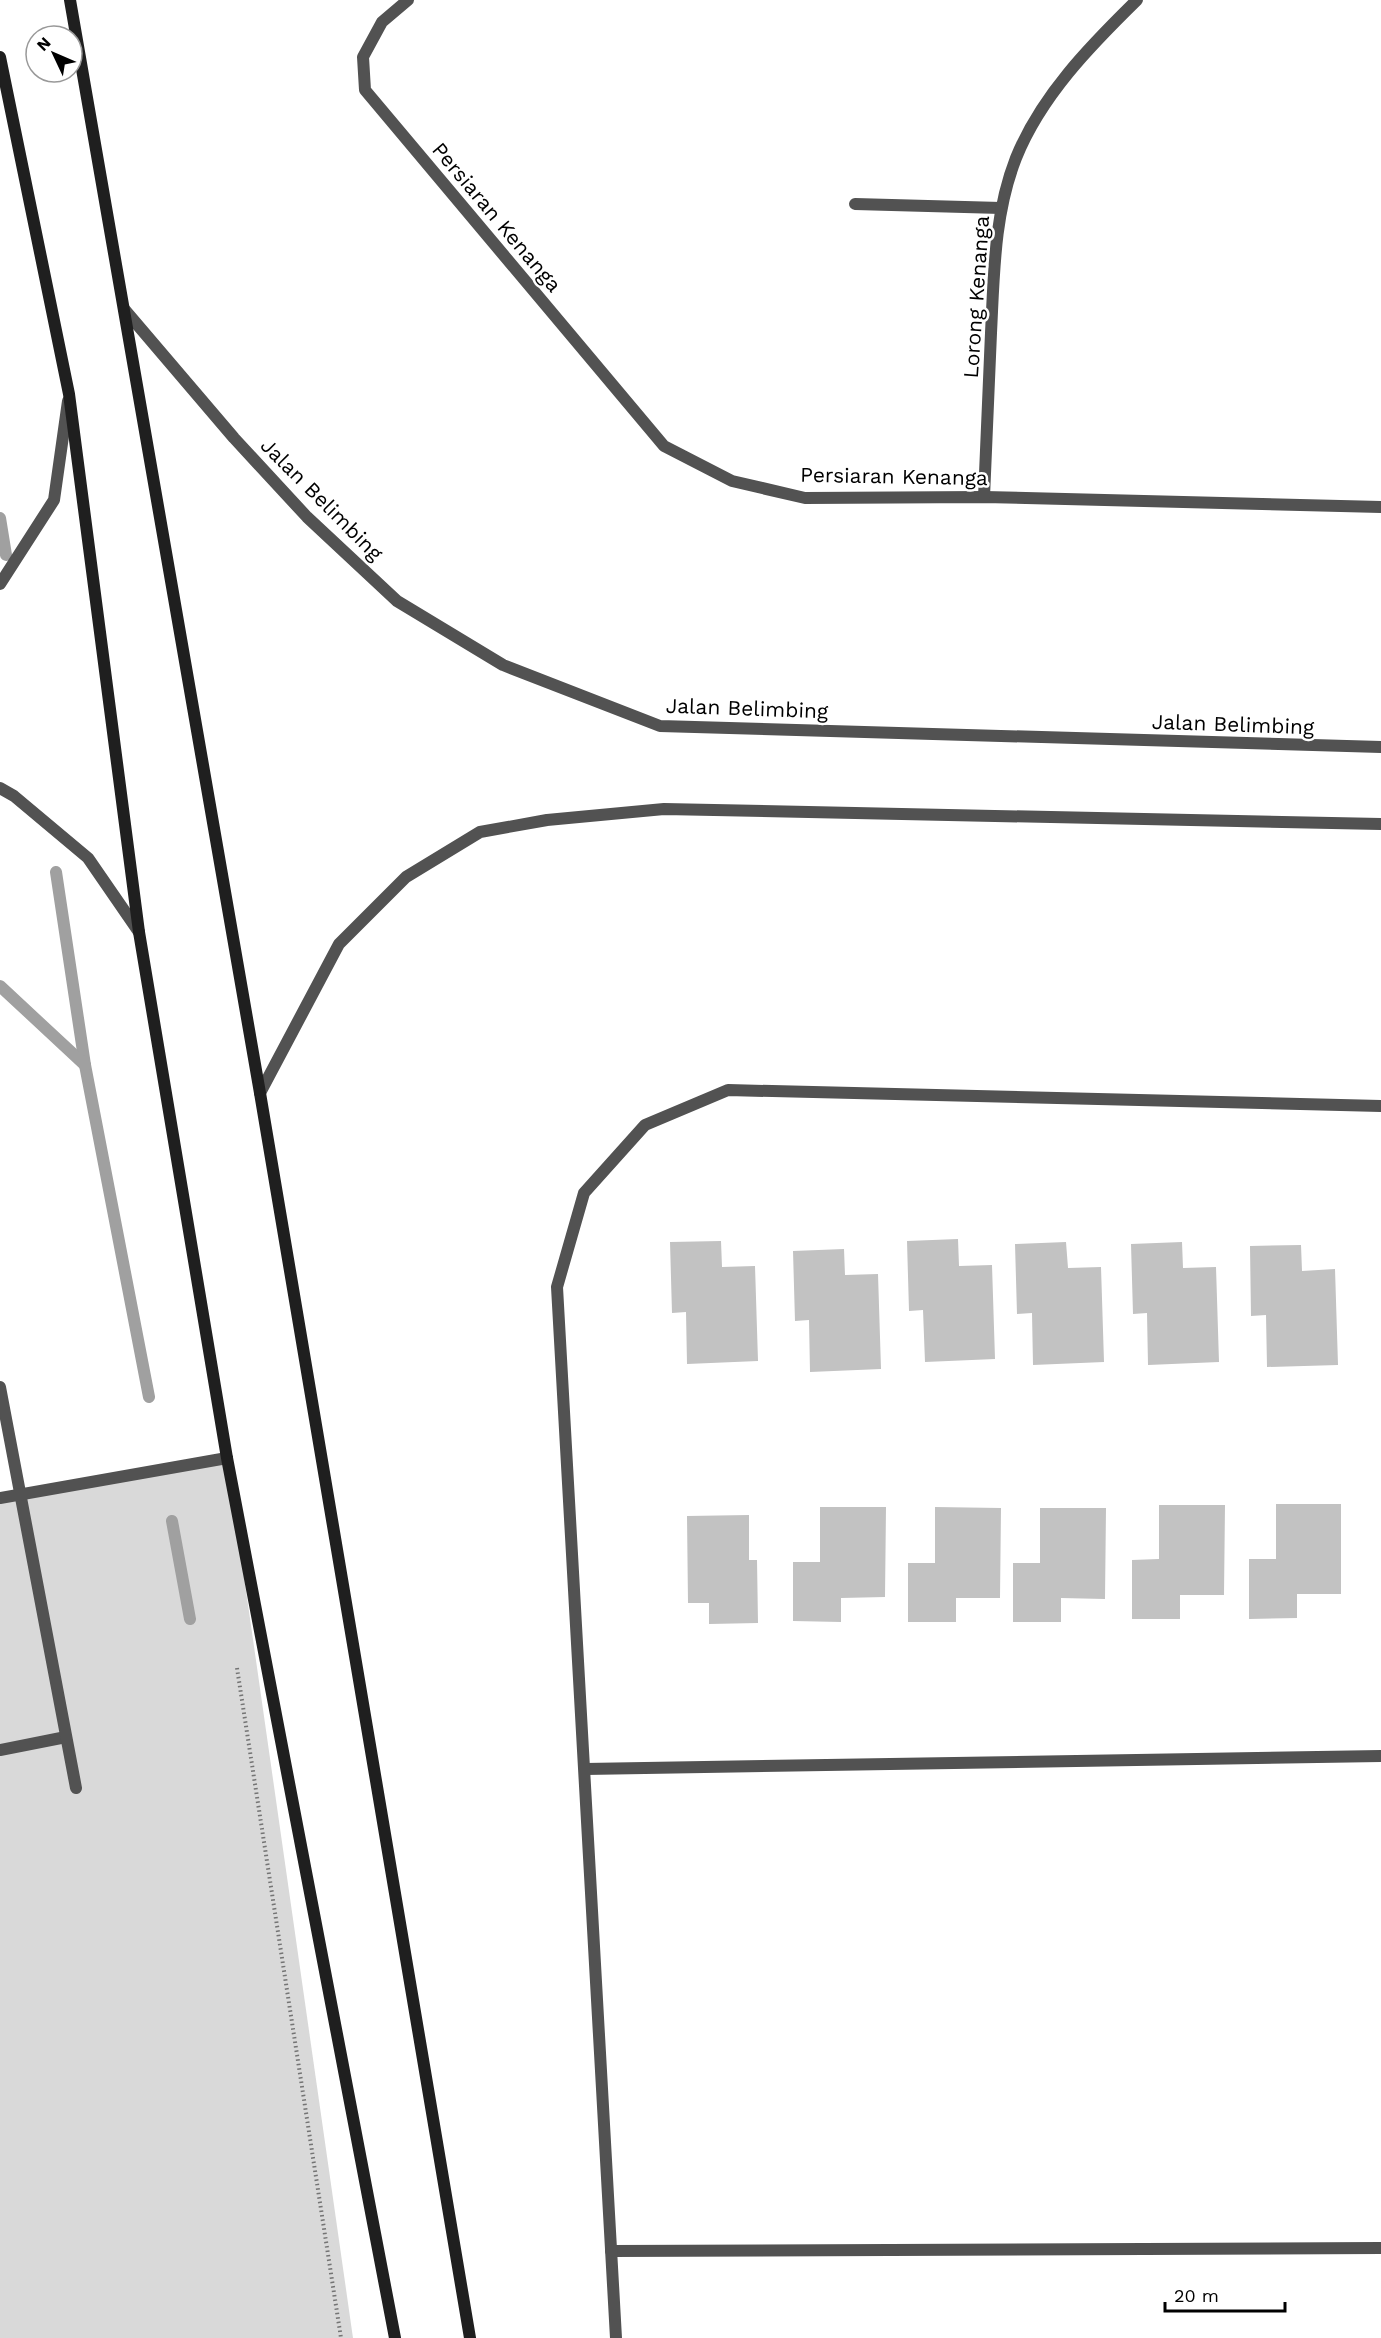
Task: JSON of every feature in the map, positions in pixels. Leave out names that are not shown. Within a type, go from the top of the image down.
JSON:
[{"type":"main road","points":[[70,0],[260,1093],[470,2338]]},
{"type":"main road","points":[[0,57],[69,394],[139,932],[227,1458],[395,2338]]},
{"type":"street","name":"Persiaran Kenanga","points":[[408,0],[382,22],[363,57],[365,90],[664,446],[732,482],[805,498],[984,497],[1381,507]]},
{"type":"street","name":"Lorong Kenanga","points":[[984,497],[995,250],[1001,208],[1016,158],[1044,108],[1086,50],[1137,0]]},
{"type":"street","points":[[855,204],[1001,208]]},
{"type":"street","name":"Jalan Belimbing","points":[[124,309],[234,438],[307,517],[397,601],[503,665],[660,726],[1381,747]]},
{"type":"street","points":[[0,584],[54,500],[69,394]]},
{"type":"street","points":[[0,788],[14,796],[88,858],[139,932]]},
{"type":"street","points":[[260,1093],[339,944],[406,877],[480,832],[547,820],[664,809],[1381,824]]},
{"type":"street","points":[[616,2338],[557,1287],[584,1194],[645,1125],[728,1090],[1381,1106]]},
{"type":"street","points":[[0,1387],[76,1788]]},
{"type":"street","points":[[0,1498],[227,1458]]},
{"type":"street","points":[[1,1746],[66,1737]]},
{"type":"street","points":[[585,1769],[1381,1756]]},
{"type":"street","points":[[611,2251],[1381,2248]]},
{"type":"path","points":[[237,1666],[341,2338]]},
{"type":"shaded area","points":[[227,1458],[353,2338],[0,2338],[0,1498]]},
{"type":"building","points":[[958,1239],[959,1266],[992,1265],[995,1359],[925,1362],[923,1310],[909,1311],[907,1241]]},
{"type":"building","points":[[721,1241],[722,1267],[755,1266],[758,1361],[687,1364],[686,1312],[672,1313],[670,1242]]},
{"type":"building","points":[[1066,1242],[1068,1268],[1101,1267],[1104,1362],[1033,1365],[1032,1313],[1017,1314],[1015,1244]]},
{"type":"building","points":[[1182,1242],[1183,1268],[1216,1267],[1219,1362],[1148,1365],[1147,1313],[1133,1314],[1131,1244]]},
{"type":"building","points":[[1301,1245],[1302,1271],[1335,1269],[1338,1365],[1267,1367],[1266,1315],[1251,1316],[1250,1246]]},
{"type":"building","points":[[844,1249],[845,1275],[878,1274],[881,1369],[810,1372],[809,1320],[795,1321],[793,1251]]},
{"type":"building","points":[[1276,1504],[1341,1504],[1341,1594],[1297,1594],[1297,1618],[1249,1619],[1249,1559],[1276,1559]]},
{"type":"building","points":[[1159,1505],[1225,1505],[1224,1595],[1180,1595],[1180,1619],[1132,1619],[1132,1560],[1159,1559]]},
{"type":"building","points":[[820,1507],[886,1507],[885,1597],[841,1598],[841,1622],[793,1621],[793,1562],[820,1562]]},
{"type":"building","points":[[935,1507],[1001,1508],[1000,1598],[956,1598],[956,1622],[908,1622],[908,1563],[935,1563]]},
{"type":"building","points":[[1040,1508],[1106,1508],[1105,1599],[1061,1598],[1061,1622],[1013,1622],[1013,1563],[1040,1563]]},
{"type":"building","points":[[749,1515],[749,1560],[757,1560],[758,1623],[709,1624],[709,1603],[688,1603],[687,1516]]},
{"type":"waterway","points":[[0,518],[6,555]]},
{"type":"waterway","points":[[56,872],[85,1065],[149,1397]]},
{"type":"waterway","points":[[0,986],[85,1065]]},
{"type":"waterway","points":[[172,1521],[190,1619]]}]
